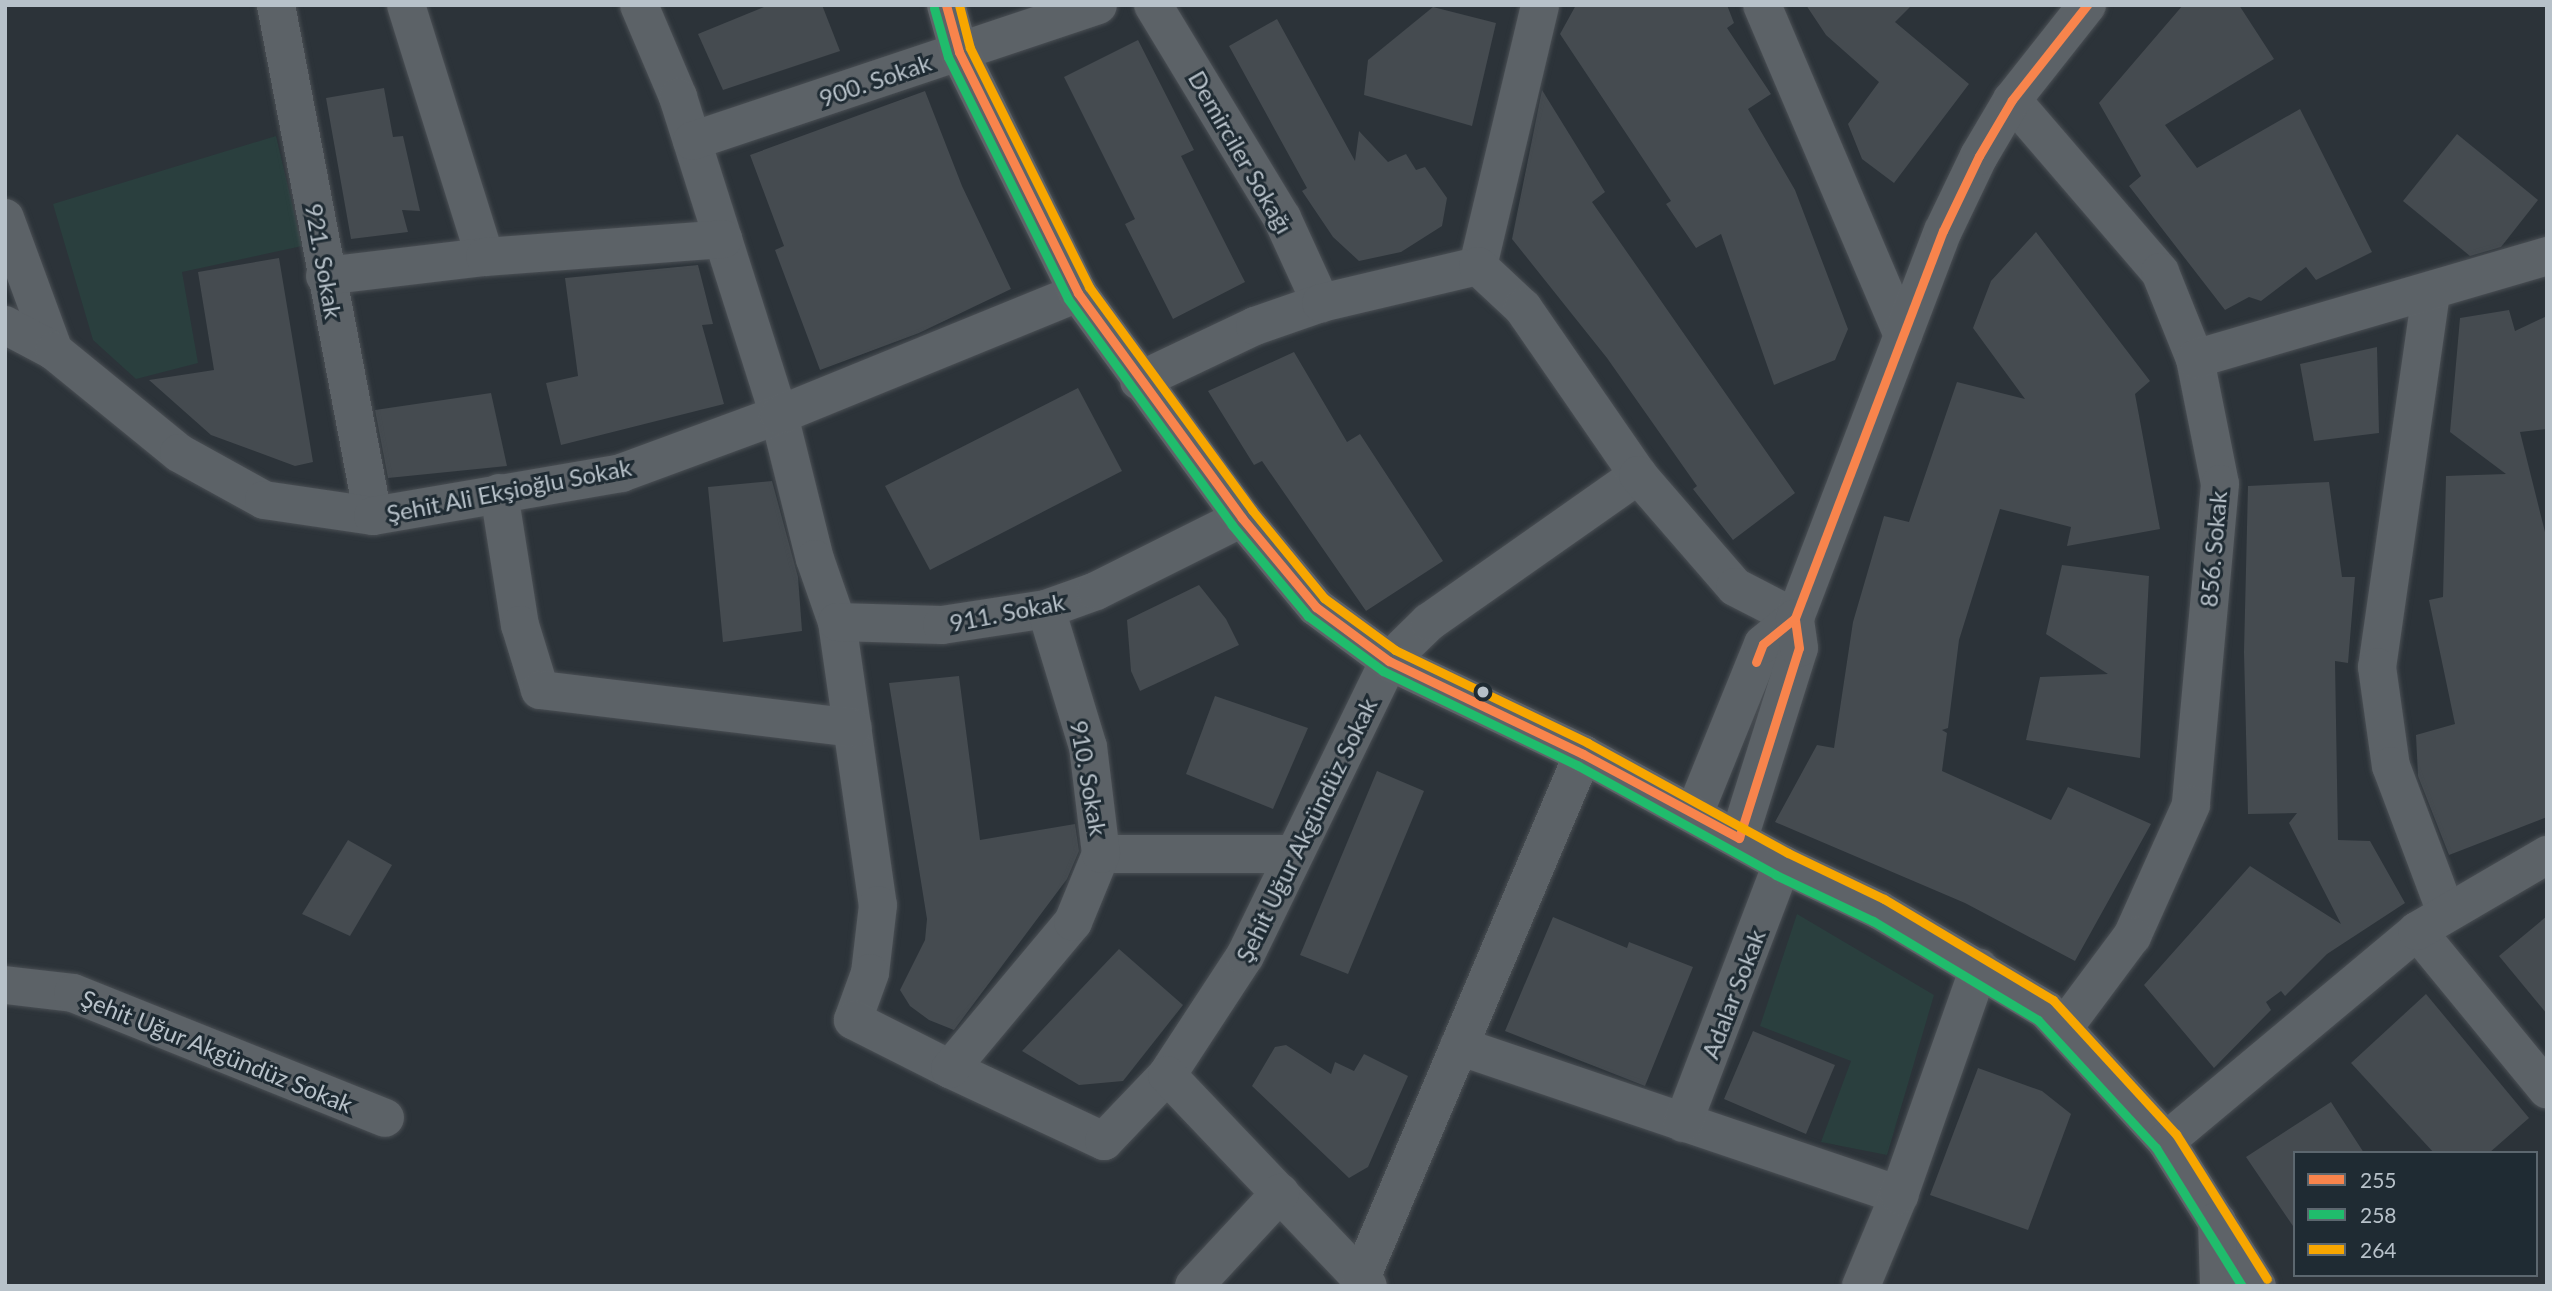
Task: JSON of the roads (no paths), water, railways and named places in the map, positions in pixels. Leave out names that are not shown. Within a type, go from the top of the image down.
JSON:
[{"type":"main road","points":[[946,5],[959,52],[1078,293],[1139,381],[1242,518],[1316,607],[1389,661],[1583,754],[1782,864],[1879,910],[1979,968],[2065,1026],[2166,1141],[2217,1216],[2257,1286]]},
{"type":"main road","points":[[2217,1216],[2219,1286]]},
{"type":"street","name":"921. Sokak","points":[[276,5],[373,516]]},
{"type":"street","points":[[406,5],[485,257]]},
{"type":"street","points":[[639,5],[692,141],[779,415],[815,559],[838,622],[878,905],[870,973],[853,1020],[950,1069]]},
{"type":"street","name":"900. Sokak","points":[[692,141],[1098,5]]},
{"type":"street","name":"Demirciler Sokağı","points":[[1153,5],[1282,218],[1321,303]]},
{"type":"street","points":[[1478,266],[1540,5]]},
{"type":"street","points":[[1762,5],[1903,335]]},
{"type":"street","points":[[1739,838],[1799,648],[1795,618],[1943,231],[2012,100],[2087,5]]},
{"type":"street","name":"856. Sokak","points":[[2012,100],[2160,272],[2195,359],[2220,484],[2191,805],[2132,936],[2065,1026]]},
{"type":"street","points":[[5,218],[54,351]]},
{"type":"street","points":[[326,276],[485,257],[723,239]]},
{"type":"street","points":[[2195,359],[2431,293],[2547,256]]},
{"type":"street","points":[[1139,381],[1255,326],[1321,303],[1478,266]]},
{"type":"street","points":[[1478,266],[1523,308],[1637,475],[1735,587],[1795,618]]},
{"type":"street","name":"Şehit Ali Ekşioğlu Sokak","points":[[5,325],[54,351],[179,453],[264,500],[373,516],[621,473],[779,415],[1078,293]]},
{"type":"street","points":[[2431,293],[2376,667],[2390,766],[2432,922],[2547,1089]]},
{"type":"street","name":"Şehit Uğur Akgündüz Sokak","points":[[950,1069],[1104,1141],[1167,1075],[1245,956],[1389,661],[1429,622],[1637,475]]},
{"type":"street","points":[[499,494],[520,625],[540,690],[612,695],[853,728]]},
{"type":"street","name":"911. Sokak","points":[[838,622],[942,625],[1046,609],[1096,591],[1242,518]]},
{"type":"street","name":"910. Sokak","points":[[950,1069],[1073,922],[1101,854],[1088,747],[1046,609]]},
{"type":"street","points":[[1694,814],[1763,644],[1795,618]]},
{"type":"street","points":[[1167,1075],[1364,1282],[1459,1046],[1583,754]]},
{"type":"street","points":[[1101,854],[1293,854]]},
{"type":"street","points":[[2166,1141],[2432,922],[2547,855]]},
{"type":"street","name":"Adalar Sokak","points":[[1683,1123],[1782,864]]},
{"type":"street","points":[[1861,1286],[1899,1195],[1979,968]]},
{"type":"street","name":"Şehit Uğur Akgündüz Sokak","points":[[5,985],[73,993],[385,1118]]},
{"type":"street","points":[[1459,1046],[1899,1195]]},
{"type":"street","points":[[1194,1286],[1280,1194]]}]
